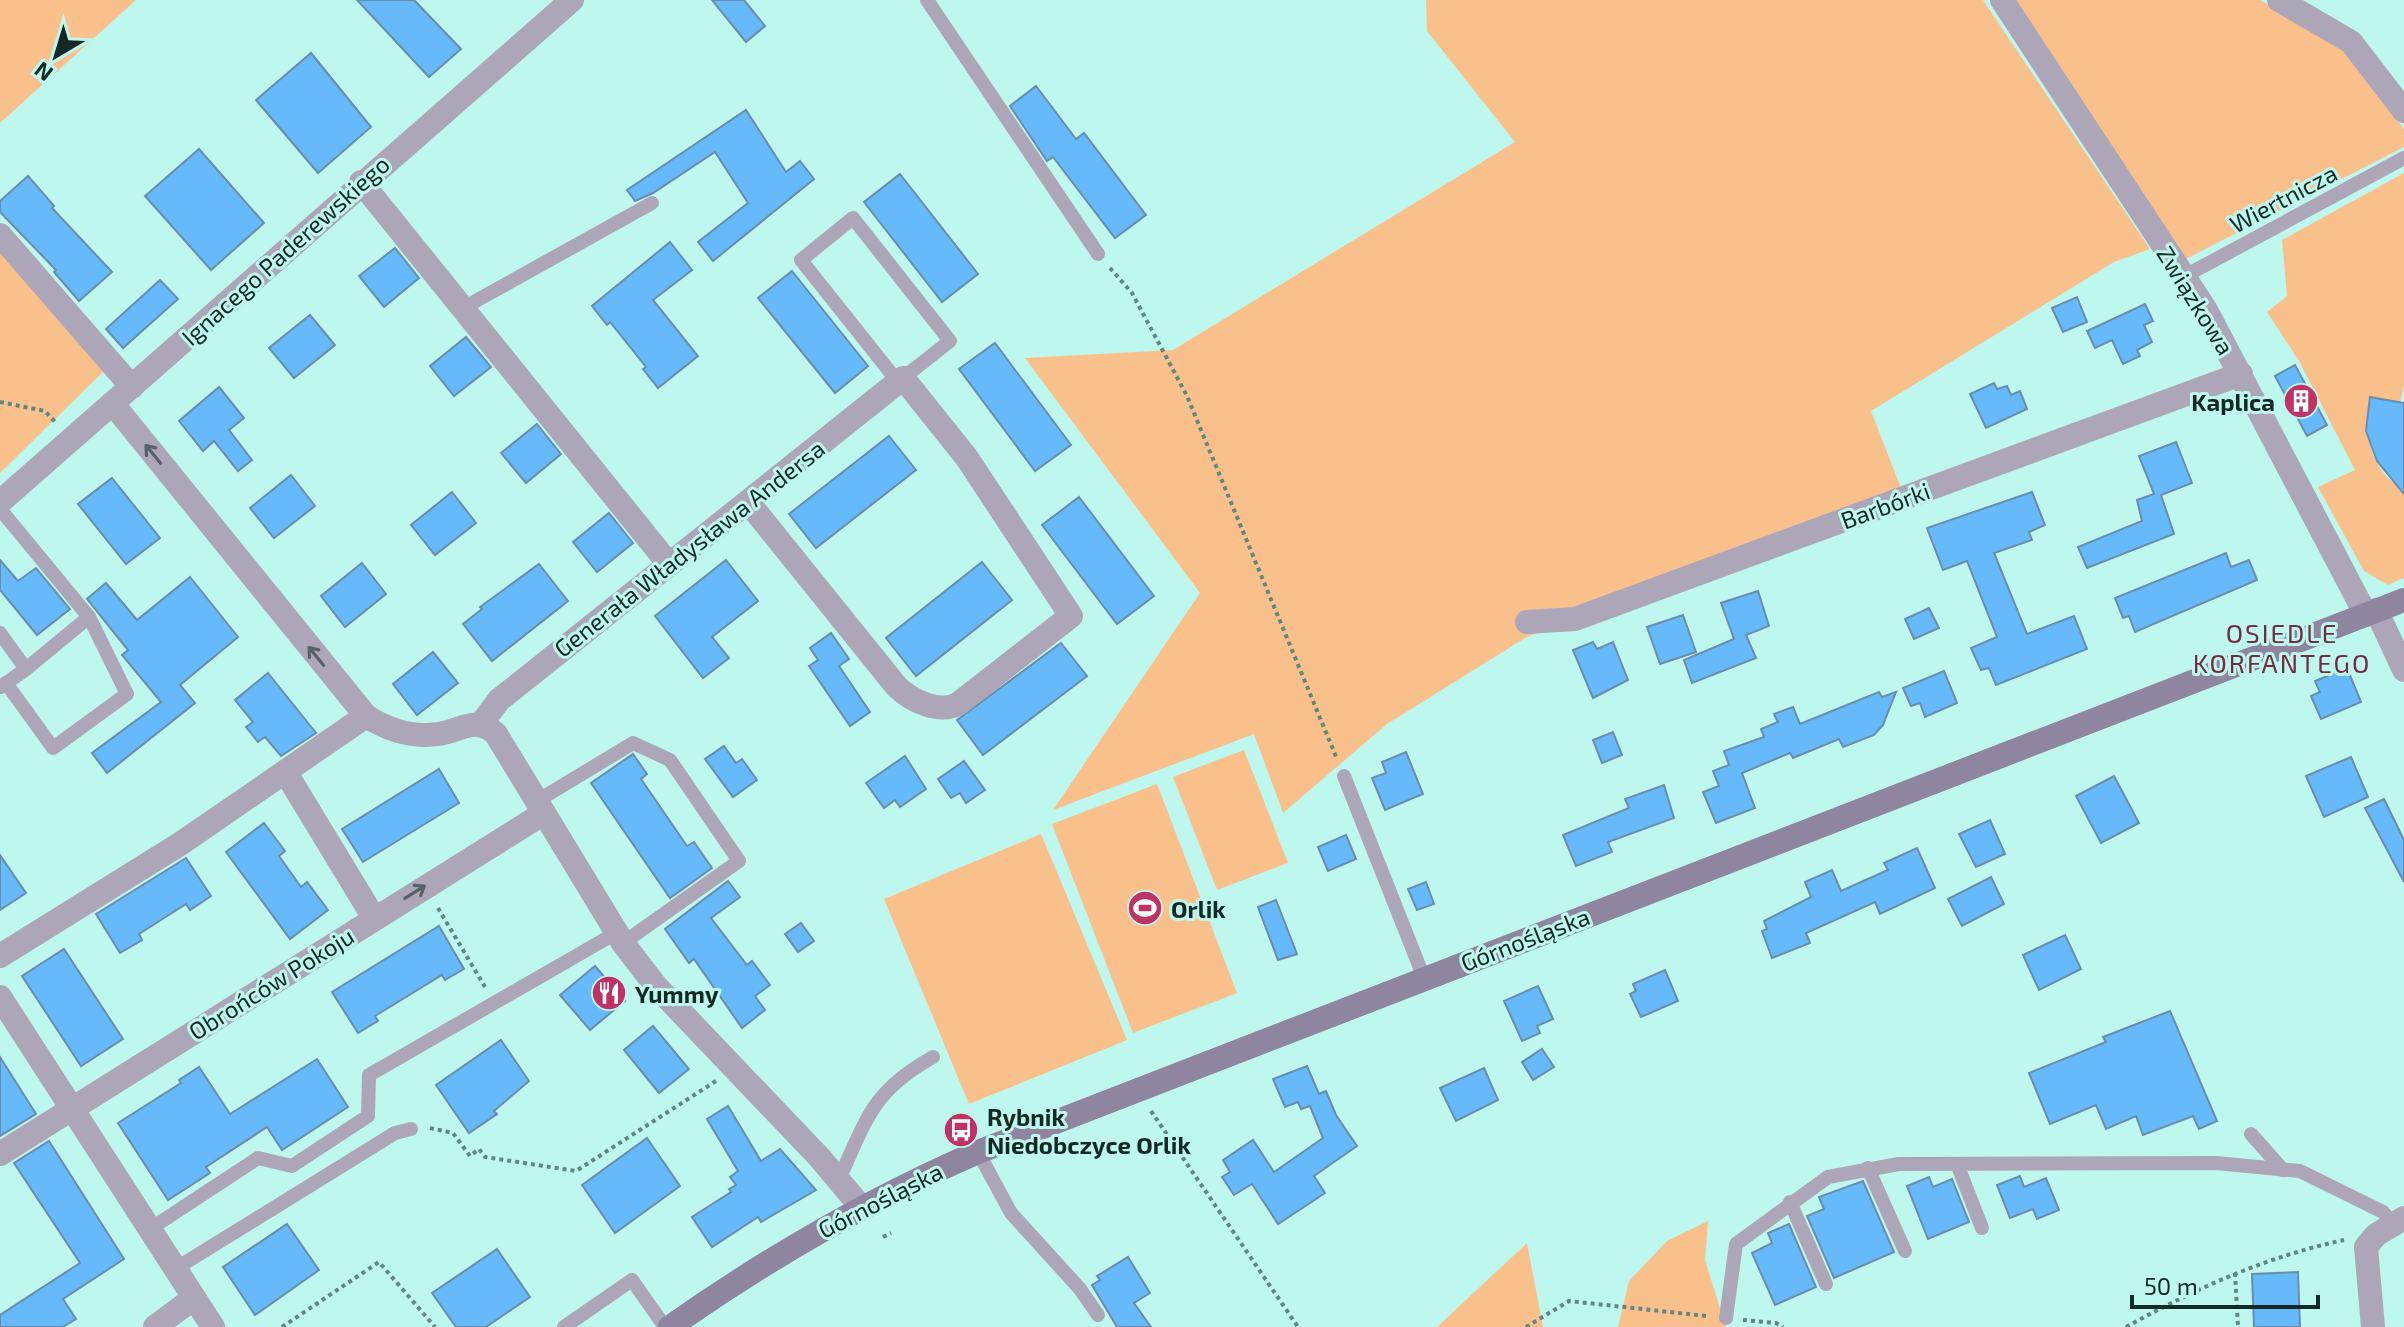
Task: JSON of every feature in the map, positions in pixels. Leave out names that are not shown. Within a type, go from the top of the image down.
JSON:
[{"type":"street","name":"Ignacego Paderewskiego","points":[[0,502],[572,0]]},
{"type":"street","name":"Związkowa","points":[[2002,0],[2206,310],[2404,670]]},
{"type":"street","points":[[2279,0],[2351,42],[2404,111]]},
{"type":"street","points":[[361,182],[668,563]]},
{"type":"street","points":[[0,235],[132,387]]},
{"type":"street","name":"Barbórki","points":[[1527,622],[1575,619],[2241,374]]},
{"type":"street","points":[[748,502],[897,687],[911,698],[937,708],[958,704],[1071,616],[967,458],[900,380]]},
{"type":"street","name":"Generała Władysława Andersa","points":[[481,724],[499,700],[900,380]]},
{"type":"street","points":[[113,404],[366,716],[386,729],[423,735],[481,724],[503,742],[619,938],[655,985],[839,1179],[861,1207]]},
{"type":"street","name":"Górnośląska","points":[[681,1324],[767,1262],[861,1207],[978,1152],[1139,1087],[2404,600]]},
{"type":"street","points":[[0,956],[286,773],[366,716]]},
{"type":"street","points":[[286,773],[374,918]]},
{"type":"street","name":"Obrońców Pokoju","points":[[0,1154],[425,886],[541,807]]},
{"type":"street","points":[[0,997],[213,1327]]},
{"type":"street","points":[[2373,1327],[2366,1247],[2376,1235],[2398,1221]]},
{"type":"street","points":[[155,1327],[194,1298]]},
{"type":"lane","points":[[927,0],[1098,254]]},
{"type":"lane","name":"Wiertnicza","points":[[2183,277],[2404,158]]},
{"type":"lane","points":[[463,308],[652,203]]},
{"type":"lane","points":[[853,218],[950,341],[900,380],[801,260],[853,218]]},
{"type":"lane","points":[[0,509],[89,617],[127,694],[53,748],[3,685],[89,617]]},
{"type":"lane","points":[[0,633],[26,669]]},
{"type":"lane","points":[[150,1229],[258,1158],[292,1166],[368,1116],[369,1075],[495,1002],[619,938],[739,861],[670,760],[633,743],[541,807]]},
{"type":"lane","points":[[1344,776],[1424,978]]},
{"type":"lane","points":[[839,1179],[871,1108],[898,1080],[933,1057]]},
{"type":"lane","points":[[175,1269],[395,1133],[411,1129]]},
{"type":"lane","points":[[2251,1134],[2283,1170]]},
{"type":"lane","points":[[978,1152],[1011,1213],[1080,1289],[1098,1315]]},
{"type":"lane","points":[[1726,1318],[1736,1244],[1828,1177],[1868,1168],[1899,1164],[2216,1163],[2300,1171],[2398,1221]]},
{"type":"lane","points":[[1957,1164],[1982,1228]]},
{"type":"lane","points":[[1868,1168],[1905,1251]]},
{"type":"lane","points":[[1790,1202],[1826,1284]]},
{"type":"lane","points":[[564,1327],[632,1280],[681,1324]]},
{"type":"path","points":[[1098,254],[1132,293],[1187,396],[1344,776]]},
{"type":"path","points":[[0,402],[45,411]]},
{"type":"path","points":[[425,886],[495,1002]]},
{"type":"path","points":[[411,1129],[427,1127],[453,1133],[470,1156],[479,1149],[485,1157],[576,1171],[735,1069]]},
{"type":"path","points":[[1139,1087],[1151,1111],[1298,1327]]},
{"type":"path","points":[[883,1237],[891,1233]]},
{"type":"path","points":[[2126,1327],[2198,1288],[2287,1252],[2357,1237],[2366,1247]]},
{"type":"path","points":[[282,1327],[379,1262],[435,1327]]},
{"type":"path","points":[[2235,1273],[2238,1327]]},
{"type":"path","points":[[1526,1327],[1569,1301],[1776,1323],[1783,1327]]},
{"type":"shaded area","points":[[0,0],[136,0],[0,123]]},
{"type":"shaded area","points":[[1426,0],[1983,0],[2150,249],[2114,262],[1871,411],[1901,488],[1527,637],[1387,724],[1283,813],[1254,734],[1053,810],[1200,593],[1025,358],[1173,350],[1515,142],[1427,31]]},
{"type":"shaded area","points":[[2013,0],[2260,0],[2346,51],[2404,129],[2404,147],[2186,259]]},
{"type":"shaded area","points":[[2404,173],[2404,385],[2400,403],[2370,398],[2368,425],[2376,461],[2383,472],[2404,490],[2404,578],[2388,585],[2364,571],[2318,487],[2355,470],[2299,361],[2267,312],[2287,296],[2282,240]]},
{"type":"shaded area","points":[[0,247],[104,371],[0,473]]},
{"type":"shaded area","name":"Orlik","points":[[1244,750],[1288,863],[1217,890],[1173,777]]},
{"type":"shaded area","name":"Orlik","points":[[1157,784],[1237,993],[1133,1033],[1052,824]]},
{"type":"shaded area","points":[[1041,834],[1127,1040],[969,1104],[884,899]]},
{"type":"shaded area","points":[[1708,1221],[1705,1260],[1726,1327],[1618,1327],[1629,1281],[1667,1241]]},
{"type":"shaded area","points":[[1527,1243],[1543,1327],[1437,1327]]},
{"type":"building","points":[[357,0],[414,0],[461,49],[429,77]]},
{"type":"building","points":[[712,0],[744,0],[765,26],[746,42]]},
{"type":"building","points":[[311,53],[371,127],[318,173],[256,100]]},
{"type":"building","points":[[1036,86],[1076,139],[1084,133],[1146,215],[1115,238],[1053,157],[1047,161],[1010,106]]},
{"type":"building","points":[[746,110],[786,172],[800,161],[814,179],[713,261],[698,242],[748,203],[715,152],[653,193],[635,201],[627,190]]},
{"type":"building","points":[[199,149],[264,223],[211,270],[145,196]]},
{"type":"building","points":[[900,174],[978,274],[942,302],[864,202]]},
{"type":"building","points":[[28,176],[54,206],[52,208],[112,272],[79,301],[54,272],[56,270],[0,212],[0,201]]},
{"type":"building","points":[[670,242],[692,270],[653,300],[698,356],[658,388],[643,369],[646,367],[610,322],[607,325],[592,306]]},
{"type":"building","points":[[395,248],[419,278],[384,307],[359,276]]},
{"type":"building","points":[[792,271],[868,366],[835,393],[758,298]]},
{"type":"building","points":[[160,280],[178,299],[123,348],[106,329]]},
{"type":"building","points":[[2077,297],[2087,322],[2063,332],[2052,308]]},
{"type":"building","points":[[2145,304],[2153,321],[2144,325],[2152,342],[2137,350],[2140,356],[2123,364],[2112,340],[2095,348],[2087,331]]},
{"type":"building","points":[[310,315],[335,345],[294,378],[269,348]]},
{"type":"building","points":[[466,337],[491,367],[454,396],[430,366]]},
{"type":"building","points":[[995,343],[1071,445],[1035,471],[959,369]]},
{"type":"building","name":"Kaplica","points":[[2295,365],[2327,425],[2307,436],[2275,376]]},
{"type":"building","points":[[1994,383],[1997,389],[2007,386],[2011,395],[2020,391],[2027,409],[1986,428],[1970,394]]},
{"type":"building","points":[[219,387],[244,418],[229,430],[252,460],[238,471],[214,441],[203,451],[179,421]]},
{"type":"building","points":[[2370,397],[2404,403],[2404,494],[2377,461],[2366,431]]},
{"type":"building","points":[[537,424],[561,454],[526,483],[501,453]]},
{"type":"building","points":[[889,436],[916,470],[816,548],[789,514]]},
{"type":"building","points":[[2176,442],[2192,483],[2161,495],[2174,534],[2087,568],[2078,547],[2142,521],[2137,500],[2154,494],[2139,456]]},
{"type":"building","points":[[291,475],[315,506],[274,538],[250,508]]},
{"type":"building","points":[[112,478],[160,538],[126,564],[78,504]]},
{"type":"building","points":[[452,492],[476,523],[435,555],[411,525]]},
{"type":"building","points":[[2032,492],[2045,525],[2029,532],[2032,540],[1994,553],[2027,634],[2074,616],[2087,649],[1996,685],[1989,668],[1981,670],[1971,648],[1997,637],[1967,561],[1943,570],[1927,528]]},
{"type":"building","points":[[1079,497],[1154,596],[1117,624],[1042,525]]},
{"type":"building","points":[[609,513],[633,543],[597,572],[573,542]]},
{"type":"building","points":[[2226,553],[2231,567],[2249,560],[2257,580],[2135,632],[2129,616],[2123,618],[2115,598]]},
{"type":"building","points":[[0,560],[18,581],[36,568],[70,609],[37,635],[0,590]]},
{"type":"building","points":[[726,560],[758,601],[712,637],[729,658],[703,678],[655,616]]},
{"type":"building","points":[[982,562],[1012,600],[916,676],[886,638]]},
{"type":"building","points":[[362,563],[386,594],[345,627],[321,596]]},
{"type":"building","points":[[539,564],[568,601],[492,661],[463,624],[482,609],[480,607]]},
{"type":"building","points":[[190,577],[238,637],[180,685],[195,703],[107,773],[92,753],[161,702],[122,655],[128,650],[87,599],[106,583],[137,620]]},
{"type":"building","points":[[1758,591],[1769,626],[1746,635],[1756,658],[1692,683],[1684,660],[1734,639],[1721,603]]},
{"type":"building","points":[[1929,608],[1939,628],[1914,639],[1905,619]]},
{"type":"building","points":[[1683,615],[1696,652],[1660,664],[1647,627]]},
{"type":"building","points":[[831,633],[849,659],[839,666],[870,712],[850,726],[809,666],[818,660],[810,648]]},
{"type":"building","points":[[1593,642],[1597,649],[1613,642],[1628,680],[1593,698],[1573,650]]},
{"type":"building","points":[[1061,643],[1087,676],[983,755],[957,720]]},
{"type":"building","points":[[433,652],[458,683],[417,715],[393,684]]},
{"type":"building","points":[[2347,668],[2361,702],[2321,719],[2311,696],[2320,692],[2315,681]]},
{"type":"building","points":[[1944,671],[1957,703],[1925,717],[1920,703],[1911,706],[1903,688]]},
{"type":"building","points":[[268,673],[316,733],[281,756],[265,737],[258,742],[246,727],[253,722],[235,700]]},
{"type":"building","points":[[1879,692],[1882,697],[1896,692],[1883,725],[1874,735],[1843,747],[1839,739],[1793,758],[1790,753],[1742,773],[1755,808],[1716,823],[1703,792],[1719,786],[1713,771],[1729,765],[1724,751],[1764,737],[1761,729],[1778,722],[1774,714],[1793,707],[1800,724]]},
{"type":"building","points":[[1613,732],[1622,755],[1602,763],[1593,740]]},
{"type":"building","points":[[724,746],[736,763],[742,759],[757,780],[733,797],[705,759]]},
{"type":"building","points":[[1406,752],[1423,794],[1385,810],[1372,778],[1386,773],[1382,762]]},
{"type":"building","points":[[633,754],[647,774],[641,779],[687,846],[694,842],[712,868],[670,898],[591,783]]},
{"type":"building","points":[[905,756],[926,789],[900,807],[895,800],[884,808],[866,783]]},
{"type":"building","points":[[2351,757],[2368,797],[2324,817],[2306,776]]},
{"type":"building","points":[[964,761],[985,790],[966,803],[960,793],[951,798],[938,779]]},
{"type":"building","points":[[439,769],[459,803],[363,862],[342,829]]},
{"type":"building","points":[[2114,776],[2139,823],[2101,843],[2076,796]]},
{"type":"building","points":[[1664,785],[1674,818],[1608,842],[1612,852],[1576,866],[1563,835],[1629,808],[1625,799]]},
{"type":"building","points":[[2384,799],[2404,840],[2404,882],[2365,808]]},
{"type":"building","points":[[1990,820],[2005,854],[1976,867],[1959,834]]},
{"type":"building","points":[[264,823],[285,851],[279,856],[301,887],[307,882],[328,910],[290,939],[226,852]]},
{"type":"building","points":[[1346,835],[1356,859],[1328,871],[1318,847]]},
{"type":"building","points":[[1917,848],[1935,888],[1880,914],[1875,902],[1806,933],[1810,943],[1772,958],[1762,931],[1767,929],[1764,921],[1811,897],[1805,882],[1832,870],[1841,891],[1888,870],[1884,863]]},
{"type":"building","points":[[0,855],[26,893],[0,910]]},
{"type":"building","points":[[186,858],[211,896],[190,910],[186,904],[139,934],[142,940],[120,953],[96,914]]},
{"type":"building","points":[[1991,877],[2004,904],[1962,926],[1948,899]]},
{"type":"building","points":[[728,881],[740,897],[711,918],[747,965],[752,961],[770,985],[755,996],[765,1010],[742,1028],[694,959],[689,963],[665,929]]},
{"type":"building","points":[[1426,882],[1434,904],[1417,910],[1408,889]]},
{"type":"building","points":[[1276,900],[1297,954],[1278,960],[1258,907]]},
{"type":"building","points":[[801,923],[814,941],[798,952],[785,934]]},
{"type":"building","points":[[439,926],[464,969],[445,980],[442,975],[375,1016],[378,1021],[358,1033],[332,992]]},
{"type":"building","points":[[2065,935],[2081,969],[2039,990],[2023,955]]},
{"type":"building","points":[[64,949],[123,1039],[81,1066],[22,976]]},
{"type":"building","points":[[595,966],[625,1001],[590,1030],[560,995]]},
{"type":"building","points":[[1665,970],[1678,1001],[1641,1017],[1630,994],[1636,991],[1633,984]]},
{"type":"building","points":[[1538,986],[1553,1019],[1537,1026],[1540,1033],[1522,1041],[1504,1001]]},
{"type":"building","points":[[2170,1011],[2217,1121],[2199,1129],[2193,1116],[2143,1135],[2136,1116],[2106,1129],[2096,1105],[2050,1124],[2029,1073],[2106,1042],[2103,1037]]},
{"type":"building","points":[[653,1026],[689,1069],[659,1093],[624,1050]]},
{"type":"building","points":[[501,1040],[529,1081],[494,1111],[497,1114],[469,1133],[436,1085]]},
{"type":"building","points":[[1542,1049],[1554,1067],[1533,1080],[1522,1062]]},
{"type":"building","points":[[0,1057],[36,1114],[0,1136]]},
{"type":"building","points":[[317,1059],[348,1107],[282,1150],[267,1127],[206,1167],[210,1173],[168,1200],[118,1123],[181,1083],[179,1080],[199,1067],[230,1114]]},
{"type":"building","points":[[1307,1066],[1319,1094],[1326,1091],[1336,1115],[1357,1146],[1314,1176],[1325,1193],[1278,1224],[1252,1184],[1234,1195],[1222,1177],[1230,1172],[1223,1160],[1253,1140],[1274,1172],[1323,1138],[1310,1106],[1301,1109],[1298,1102],[1285,1107],[1273,1079]]},
{"type":"building","points":[[1484,1068],[1498,1100],[1456,1121],[1440,1088]]},
{"type":"building","points":[[728,1106],[761,1161],[780,1149],[816,1190],[761,1222],[758,1217],[712,1247],[692,1217],[731,1192],[729,1189],[736,1185],[730,1177],[738,1171],[707,1119]]},
{"type":"building","points":[[647,1138],[680,1186],[615,1233],[582,1185]]},
{"type":"building","points":[[49,1141],[124,1259],[63,1299],[76,1319],[63,1327],[0,1327],[0,1315],[80,1263],[14,1163]]},
{"type":"building","points":[[2020,1176],[2024,1187],[2046,1178],[2059,1210],[2037,1219],[2033,1209],[2010,1218],[1997,1185]]},
{"type":"building","points":[[1929,1177],[1933,1187],[1952,1179],[1969,1222],[1928,1239],[1907,1186]]},
{"type":"building","points":[[1863,1181],[1894,1252],[1834,1278],[1807,1216],[1824,1209],[1819,1197]]},
{"type":"building","points":[[287,1224],[319,1270],[255,1315],[223,1267]]},
{"type":"building","points":[[1789,1224],[1816,1287],[1775,1305],[1752,1253],[1772,1243],[1768,1233]]},
{"type":"building","points":[[497,1249],[530,1297],[486,1327],[456,1327],[432,1293]]},
{"type":"building","points":[[1128,1257],[1150,1293],[1134,1303],[1151,1327],[1117,1327],[1092,1285],[1100,1280],[1097,1276]]},
{"type":"building","points":[[2298,1272],[2300,1327],[2254,1327],[2252,1274]]},
{"type":"place","name":"Kaplica","points":[[2301,401]]},
{"type":"place","name":"Orlik","points":[[1145,908]]},
{"type":"place","name":"Yummy","points":[[609,993]]},
{"type":"place","name":"Rybnik Niedobczyce Orlik","points":[[961,1130]]},
{"type":"district","name":"OSIEDLE KORFANTEGO","points":[[2282,647]]}]
